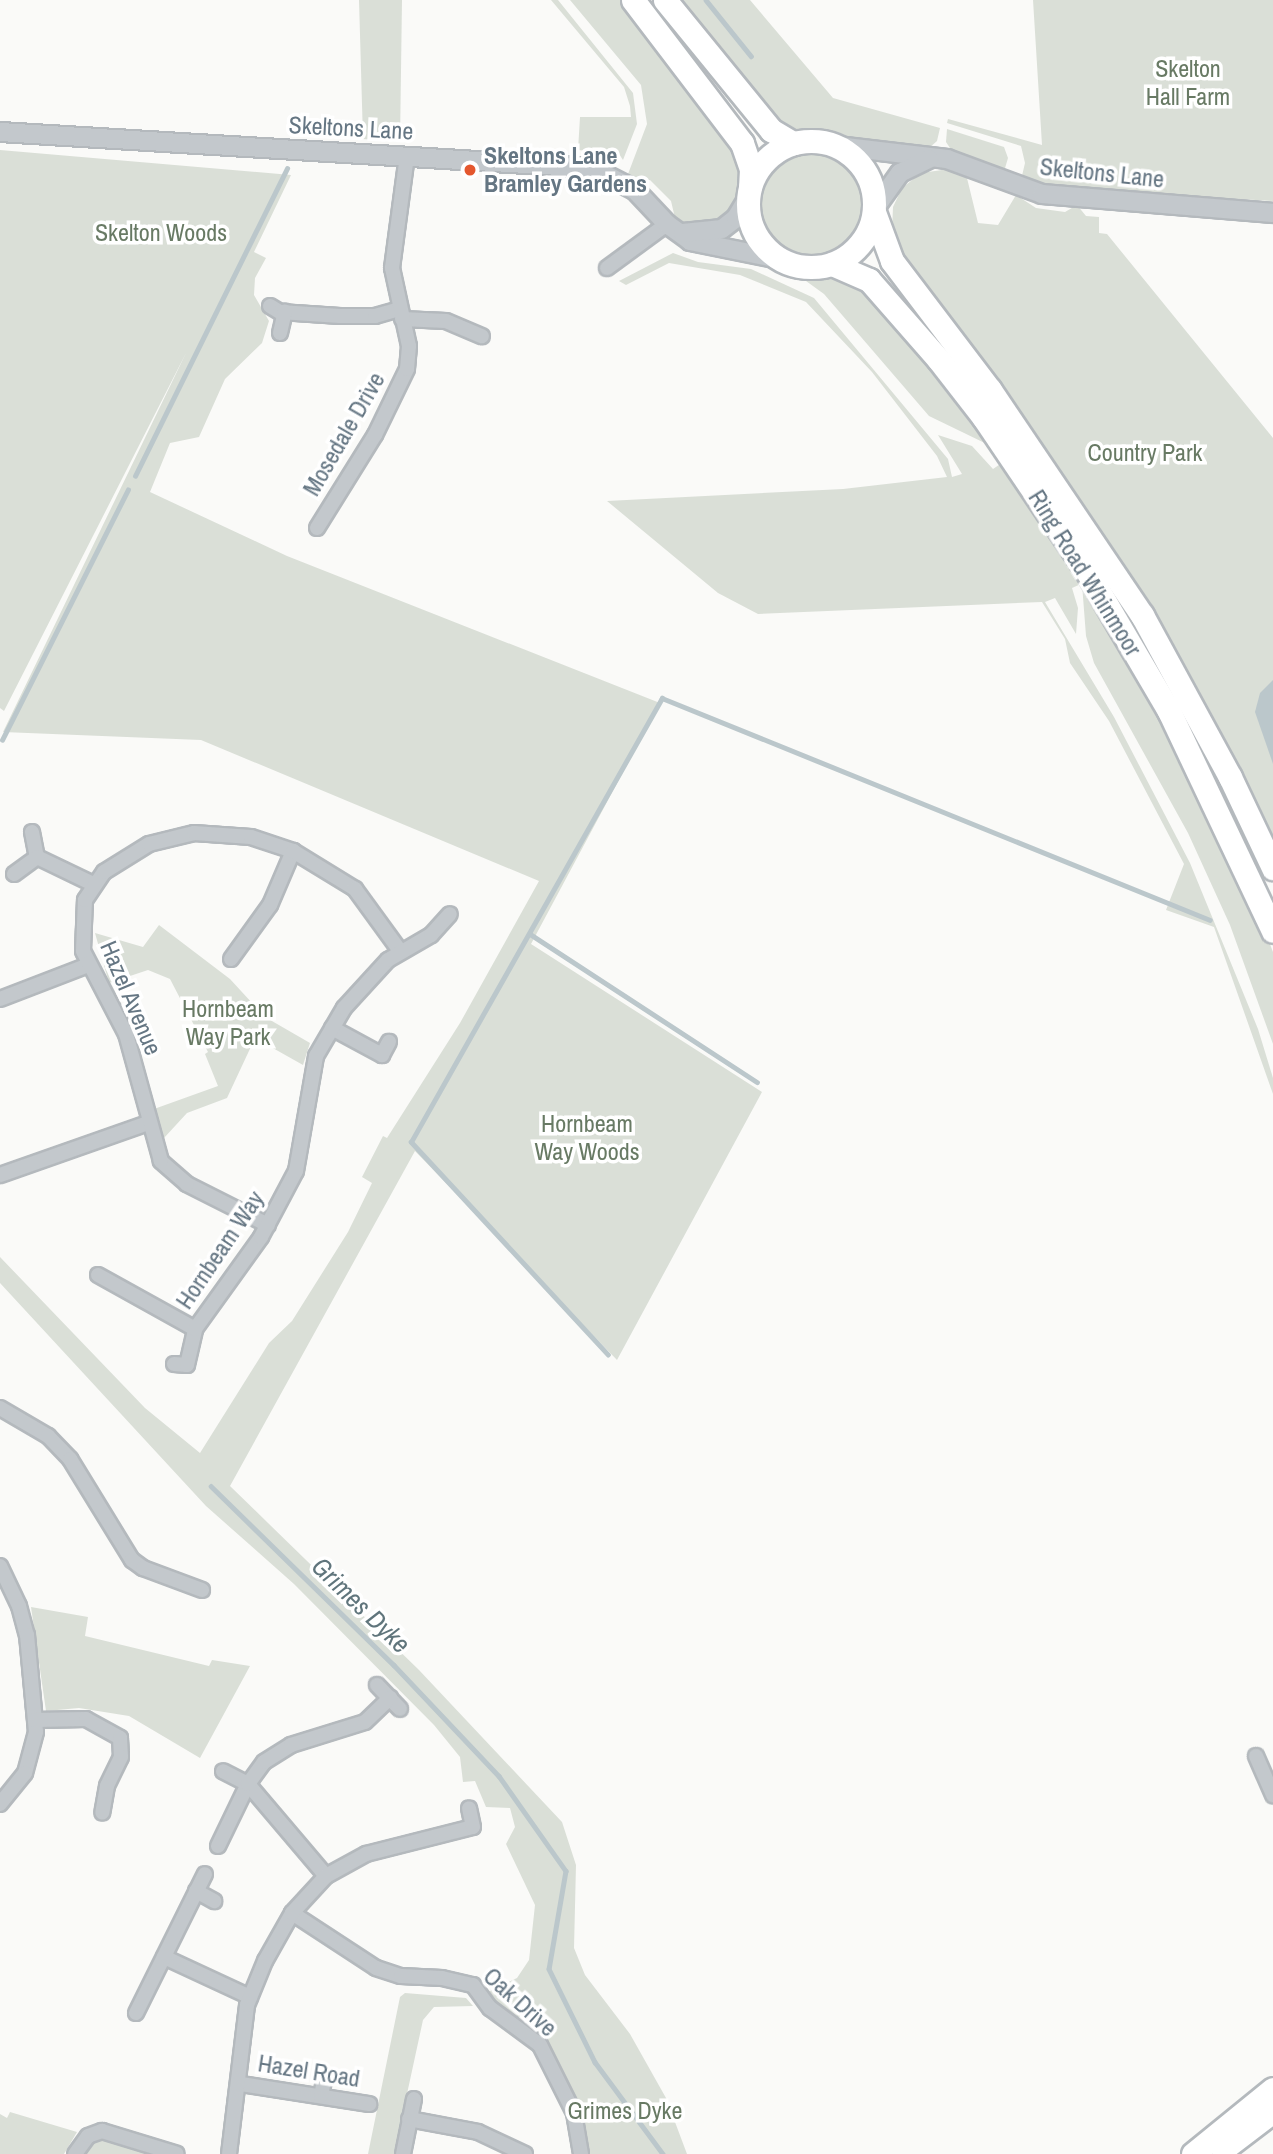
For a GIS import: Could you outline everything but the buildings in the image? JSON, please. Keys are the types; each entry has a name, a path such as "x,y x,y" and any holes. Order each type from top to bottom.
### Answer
{"highway":[{"path":"633,0 742,143 751,169 749,192 757,238 779,259 803,267 832,264 862,242 874,210 870,179 862,165 837,146 819,141 793,143 769,156 749,192"},
{"path":"665,0 771,130 793,143"},
{"name":"Ring Road Whinmoor","path":"874,210 892,261 1020,452 1187,746 1273,931"},
{"name":"Ring Road Whinmoor","path":"832,264 859,273 877,288 1104,553 1195,709 1273,868"},
{"path":"1193,2154 1273,2089"},
{"path":"1216,2154 1273,2111"}],"street":[{"name":"Skeltons Lane","path":"0,132 592,167 635,190 671,228 705,246 779,259"},
{"name":"Skeltons Lane","path":"837,146 932,157 1042,194 1273,213"},
{"name":"Mosedale Drive","path":"317,528 396,397 407,369 409,345 394,288 393,246 402,210 407,156"},
{"path":"874,210 900,173 932,157"},
{"path":"607,268 671,228 705,234 722,229 736,218 749,192"},
{"path":"270,306 285,312 375,316 401,314 446,321 482,336"},
{"path":"280,333 285,312"},
{"path":"32,832 37,857"},
{"path":"37,857 93,884 132,852 179,835 251,837 293,851 368,900 400,951"},
{"path":"231,959 270,905 293,851"},
{"path":"15,874 37,857"},
{"name":"Hazel Avenue","path":"93,884 82,915 83,951 126,1034 153,1145 171,1172 268,1224"},
{"name":"Hornbeam Way","path":"174,1364 187,1365 195,1329 268,1224 296,1171 313,1065 332,1028 356,993 400,951 431,935 450,914"},
{"path":"0,999 88,965"},
{"path":"332,1028 382,1055 390,1042"},
{"path":"0,1175 148,1123"},
{"path":"98,1275 195,1329"},
{"path":"2,1414 48,1436 70,1459 132,1560 202,1590"},
{"path":"0,1566 19,1606 27,1635 35,1720 25,1773 0,1804"},
{"path":"218,1846 248,1784 264,1762 291,1745 365,1722 395,1703 377,1685"},
{"path":"35,1720 86,1719 120,1738 121,1757 107,1786 103,1813"},
{"path":"1256,1756 1273,1795"},
{"path":"223,1772 248,1784 326,1876"},
{"path":"229,2154 241,2084 250,1997 292,1913 326,1876 366,1854 479,1825 469,1808"},
{"path":"136,2013 205,1874"},
{"path":"196,1891 214,1901"},
{"name":"Oak Drive","path":"292,1913 376,1968 401,1976 442,1978 473,1986 498,2015 540,2045 574,2113 581,2154"},
{"path":"164,1958 250,1997"},
{"path":"321,2096 324,2076"},
{"name":"Hazel Road","path":"241,2084 369,2104"},
{"path":"403,2154 414,2099"},
{"path":"410,2119 478,2132 525,2154"},
{"path":"75,2154 88,2136 102,2131 177,2154"}],"green space":[{"path":"359,0 402,0 400,142 363,139"},
{"path":"551,0 558,0 633,93 637,124 623,160 619,154 578,150 580,117 631,117 630,106 624,87"},
{"path":"570,0 623,0 737,154 744,192 727,222 686,225 675,218 671,201 650,180 639,181 628,174 647,124 641,85"},
{"path":"675,0 750,0 833,98 940,128 937,141 928,149 792,132 778,124"},
{"name":"Skelton Hall Farm","path":"1033,0 1273,0 1273,201 1045,187 1021,180 1025,163 1021,146 947,123 948,119 1042,145"},
{"path":"947,129 1004,147 1008,158 1003,175 952,151 946,142"},
{"path":"811,149 832,154 850,165 861,183 866,204 861,225 850,243 832,254 811,259 790,254 772,243 761,225 756,204 761,183 772,165 790,154"},
{"path":"0,150 291,175 254,252 266,258 255,278 254,295 269,321 262,343 225,379 199,437 170,443 150,492 287,556 660,703 531,944 762,1092 617,1360 415,1151 230,1486 419,1670 562,1822 576,1865 574,1948 585,1975 630,2034 666,2098 687,2154 589,2154 581,2109 560,2067 548,2049 501,2014 486,1993 517,1978 529,1960 535,1905 506,1844 515,1827 510,1808 486,1807 475,1781 463,1782 460,1757 434,1725 294,1584 206,1506 0,1283 0,1257 145,1408 200,1453 269,1343 292,1321 348,1232 372,1183 362,1177 383,1136 387,1138 460,1023 539,881 201,740 3,732 186,353 4,711 0,708"},
{"name":"Country Park","path":"949,169 966,174 978,223 998,225 1016,195 1036,208 1065,212 1077,205 1086,216 1099,217 1099,233 1107,234 1273,438 1273,851 1121,566 1072,588 1078,608 1076,634 1055,598 1045,602 1114,717 1190,863 1258,1029 1273,1078 1273,1094 1214,927 1166,910 1184,864 1109,721 1070,663 1065,639 1042,602 758,614 718,593 607,501 843,489 947,477 937,456 872,372 806,302 740,275 669,263 626,285 619,281 673,253 698,262 751,269 814,298 948,459 952,477 962,474 938,435 972,446 993,469 1037,439 902,252 892,231 893,207 902,188 921,173"},
{"path":"839,277 875,295 993,447 929,416 824,294 806,281"},
{"path":"1082,584 1131,660 1261,921 1273,952 1273,1044 1230,925 1188,833 1094,663 1086,636"},
{"name":"Hornbeam Way Park","path":"159,925 230,979 265,1017 310,1043 303,1065 255,1038 227,1098 187,1113 164,1138 154,1109 218,1086 205,1054 208,1052 170,979 148,970 109,983 95,933 143,947"},
{"path":"31,1607 88,1617 85,1636 209,1666 212,1660 250,1666 200,1758 129,1716 79,1708 46,1711"},
{"path":"405,1993 466,1998 473,2006 434,2007 423,2020 394,2154 368,2154 400,1997"},
{"path":"10,2112 77,2132 64,2154 0,2154 0,2114 7,2118"},
{"path":"102,2139 110,2139 157,2154 82,2154 88,2145"}],"shaded area":[{"path":"1273,680 1273,764 1255,712 1260,693"}],"waterway":[{"path":"706,0 751,56"},
{"path":"135,476 287,169"},
{"path":"2,740 128,490"},
{"path":"608,1355 411,1142 662,698 1210,920"},
{"path":"530,934 757,1082"},
{"name":"Grimes Dyke","path":"211,1486 394,1665 499,1776 566,1871 549,1969 595,2062 663,2154"}],"place":[{"name":"Skeltons Lane Bramley Gardens","path":"470,170"}],"park label":[{"name":"Skelton Woods","path":"161,233"},
{"name":"Hornbeam Way Woods","path":"587,1138"}]}
